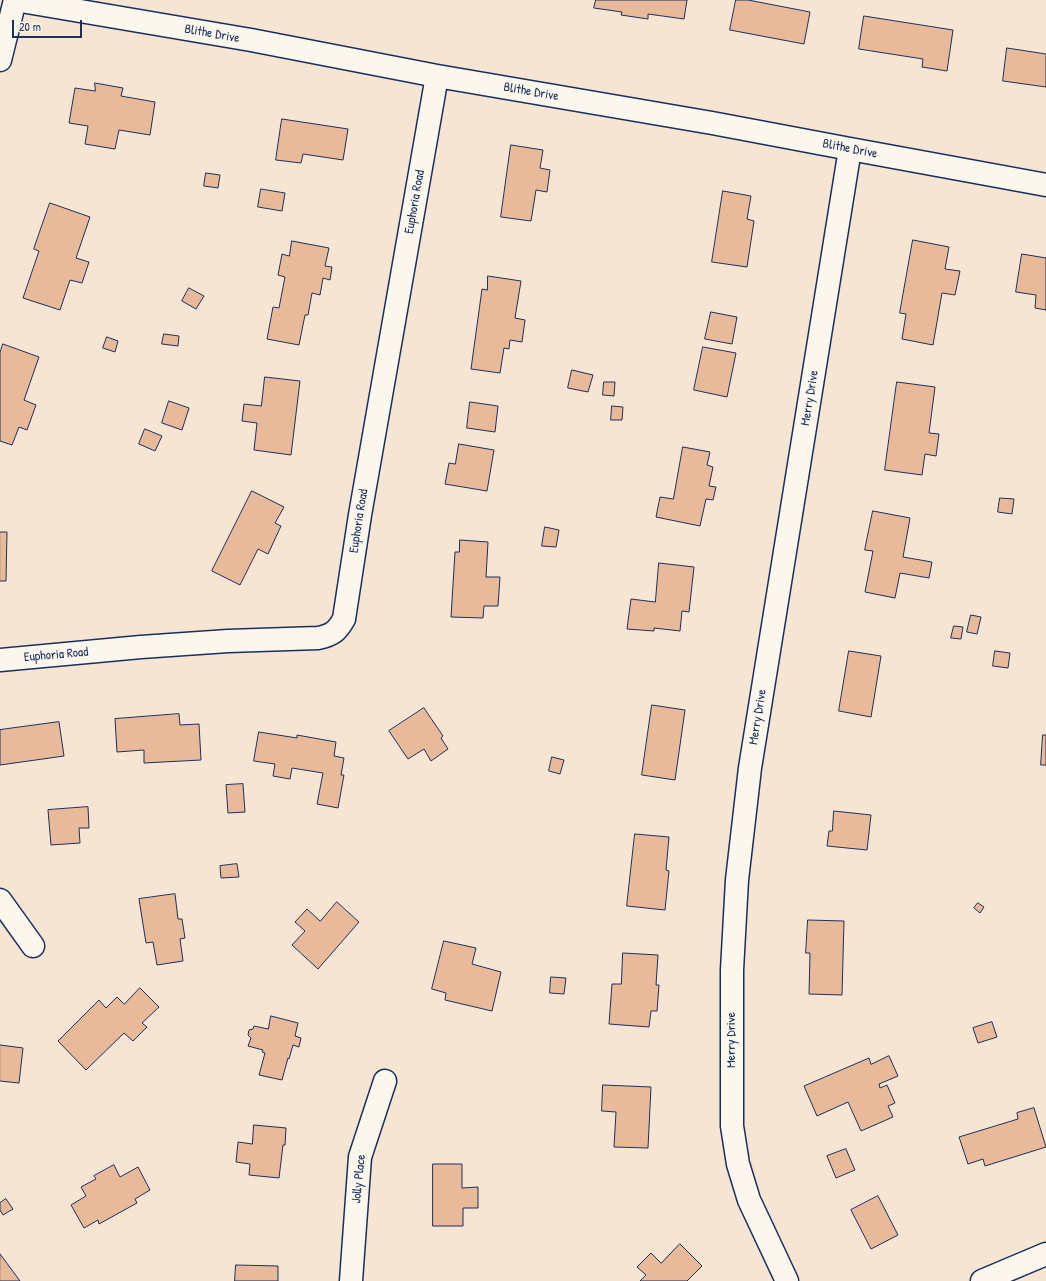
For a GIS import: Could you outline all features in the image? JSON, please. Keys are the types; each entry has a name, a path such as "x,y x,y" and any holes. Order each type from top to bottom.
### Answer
{"street":[{"path":"0,60 15,0"},
{"name":"Blithe Drive","path":"15,0 243,39 437,76 712,122 1046,185"},
{"name":"Euphoria Road","path":"0,660 228,640 318,638 328,636 338,629 344,618 360,514 437,76"},
{"name":"Merry Drive","path":"787,1281 749,1200 738,1164 732,1126 732,970 737,880 750,768 850,149"},
{"path":"0,900 33,946"},
{"name":"Jolly Place","path":"351,1281 360,1157 385,1081"},
{"path":"982,1281 1046,1254"}],"building":[{"path":"596,0 687,0 684,19 648,14 648,19 621,15 622,12 594,8"},
{"path":"736,0 748,0 810,12 804,44 730,30"},
{"path":"864,16 953,30 947,71 922,67 923,59 859,49"},
{"path":"1007,48 1046,54 1046,87 1003,81"},
{"path":"95,83 123,88 121,96 155,102 150,135 119,130 115,149 85,144 88,126 69,123 75,88 95,91"},
{"path":"282,119 348,129 343,160 303,154 301,163 276,160"},
{"path":"511,145 543,150 540,168 550,170 547,192 536,190 531,221 501,217"},
{"path":"206,173 220,175 218,188 204,186"},
{"path":"261,189 285,193 282,211 258,207"},
{"path":"723,191 751,196 747,219 754,221 747,267 712,262"},
{"path":"50,203 90,217 76,258 89,262 82,283 70,280 60,310 23,298 39,251 34,249"},
{"path":"913,240 949,247 945,269 960,271 955,295 942,293 933,345 902,339 906,314 900,313"},
{"path":"292,241 329,248 325,266 332,267 330,280 323,278 320,295 312,293 308,315 305,315 299,345 267,339 273,307 279,308 285,277 278,275 282,254 289,256"},
{"path":"1022,254 1046,258 1046,310 1035,308 1036,295 1016,292"},
{"path":"488,276 521,281 515,318 525,320 522,342 510,340 509,349 504,348 500,373 471,369 482,289 487,290"},
{"path":"189,288 204,296 196,309 182,301"},
{"path":"711,312 737,317 732,344 705,339"},
{"path":"164,334 179,336 178,346 162,344"},
{"path":"107,337 118,341 115,352 103,348"},
{"path":"3,344 39,357 24,400 36,405 27,430 19,427 12,445 0,441 0,353"},
{"path":"703,347 736,353 727,397 694,390"},
{"path":"572,370 593,375 588,392 568,388"},
{"path":"265,377 300,381 291,455 254,450 257,423 242,421 244,404 261,406"},
{"path":"604,382 615,382 614,396 603,395"},
{"path":"897,382 935,387 929,433 939,434 936,456 925,454 922,475 885,470"},
{"path":"169,401 189,408 182,430 162,423"},
{"path":"470,402 498,406 495,432 467,428"},
{"path":"612,406 623,407 622,420 611,420"},
{"path":"145,429 162,436 155,451 139,444"},
{"path":"459,444 494,450 487,491 445,484 449,463 455,464"},
{"path":"683,447 710,452 707,465 713,467 709,486 716,487 713,500 706,499 700,526 656,517 660,497 673,499"},
{"path":"252,491 284,507 275,523 281,526 268,554 258,549 240,585 212,571"},
{"path":"1000,498 1014,499 1012,514 998,512"},
{"path":"873,511 910,518 903,557 932,562 929,578 900,573 895,598 865,592 873,551 865,550"},
{"path":"545,527 559,530 556,547 542,546"},
{"path":"0,532 7,532 6,581 0,581"},
{"path":"460,540 488,542 486,577 500,577 498,606 484,606 483,618 451,617 455,552 459,552"},
{"path":"659,563 694,567 689,612 682,611 680,631 654,628 654,631 627,629 631,599 655,602"},
{"path":"971,615 981,617 977,634 967,632"},
{"path":"954,626 963,627 961,639 951,638"},
{"path":"849,651 881,656 871,717 839,711"},
{"path":"995,651 1010,653 1008,668 993,666"},
{"path":"652,705 685,710 675,780 642,775"},
{"path":"424,708 443,736 441,738 448,749 431,761 424,749 408,759 389,731"},
{"path":"179,714 180,725 199,724 201,760 144,763 144,750 117,752 115,719"},
{"path":"59,722 64,756 0,765 0,730"},
{"path":"259,732 297,738 297,735 336,742 334,756 344,758 341,775 344,775 338,808 317,804 323,773 292,768 290,779 273,776 275,764 254,761"},
{"path":"1043,735 1046,735 1046,765 1041,765"},
{"path":"552,757 564,760 560,774 549,771"},
{"path":"243,784 245,812 228,813 226,785"},
{"path":"88,807 89,828 79,828 80,843 51,845 48,810"},
{"path":"834,811 871,815 867,850 827,846 829,831 832,831"},
{"path":"635,834 669,837 666,870 669,871 665,910 627,906"},
{"path":"237,864 239,877 221,878 220,866"},
{"path":"175,894 178,919 182,919 185,938 180,939 183,961 157,965 153,942 146,943 139,899"},
{"path":"337,902 359,922 318,969 292,945 305,931 295,922 307,909 320,921"},
{"path":"978,903 984,907 980,913 974,908"},
{"path":"808,920 844,921 842,995 809,994 810,953 806,953"},
{"path":"444,941 476,948 472,964 501,972 492,1011 445,1000 446,993 432,989"},
{"path":"623,953 658,955 656,985 659,985 657,1011 651,1011 649,1027 609,1024 612,984 621,984"},
{"path":"551,977 566,978 564,994 550,993"},
{"path":"140,988 159,1007 142,1023 147,1027 133,1041 124,1033 86,1070 58,1041 99,1000 106,1008 117,997 124,1004"},
{"path":"271,1016 298,1023 295,1036 301,1038 299,1047 293,1045 282,1080 259,1075 265,1053 262,1052 263,1050 248,1046 251,1038 248,1035 249,1030 253,1029 254,1026 268,1029"},
{"path":"992,1022 997,1037 978,1043 973,1028"},
{"path":"0,1045 23,1048 19,1083 0,1081"},
{"path":"889,1056 898,1076 879,1084 880,1088 887,1085 895,1103 888,1106 893,1117 861,1131 848,1102 817,1116 804,1086 869,1058 871,1064"},
{"path":"603,1085 651,1087 648,1148 614,1147 616,1112 602,1111"},
{"path":"1034,1108 1046,1147 985,1166 983,1159 968,1164 959,1137 1018,1119 1017,1113"},
{"path":"254,1125 286,1128 285,1145 283,1145 279,1178 249,1175 250,1164 236,1162 238,1142 252,1144"},
{"path":"846,1149 855,1170 836,1178 827,1156"},
{"path":"433,1164 462,1164 462,1188 478,1187 478,1208 463,1208 463,1226 433,1226"},
{"path":"114,1165 120,1177 138,1167 150,1190 135,1199 137,1203 99,1224 98,1220 84,1228 71,1205 86,1196 81,1187 96,1179 94,1176"},
{"path":"878,1196 898,1235 871,1249 851,1210"},
{"path":"6,1199 13,1209 3,1215 0,1210 0,1203"},
{"path":"680,1244 702,1266 687,1281 640,1281 646,1275 637,1267 651,1253 661,1263"},
{"path":"0,1254 20,1281 0,1281"},
{"path":"236,1265 278,1266 278,1281 235,1281"}]}
